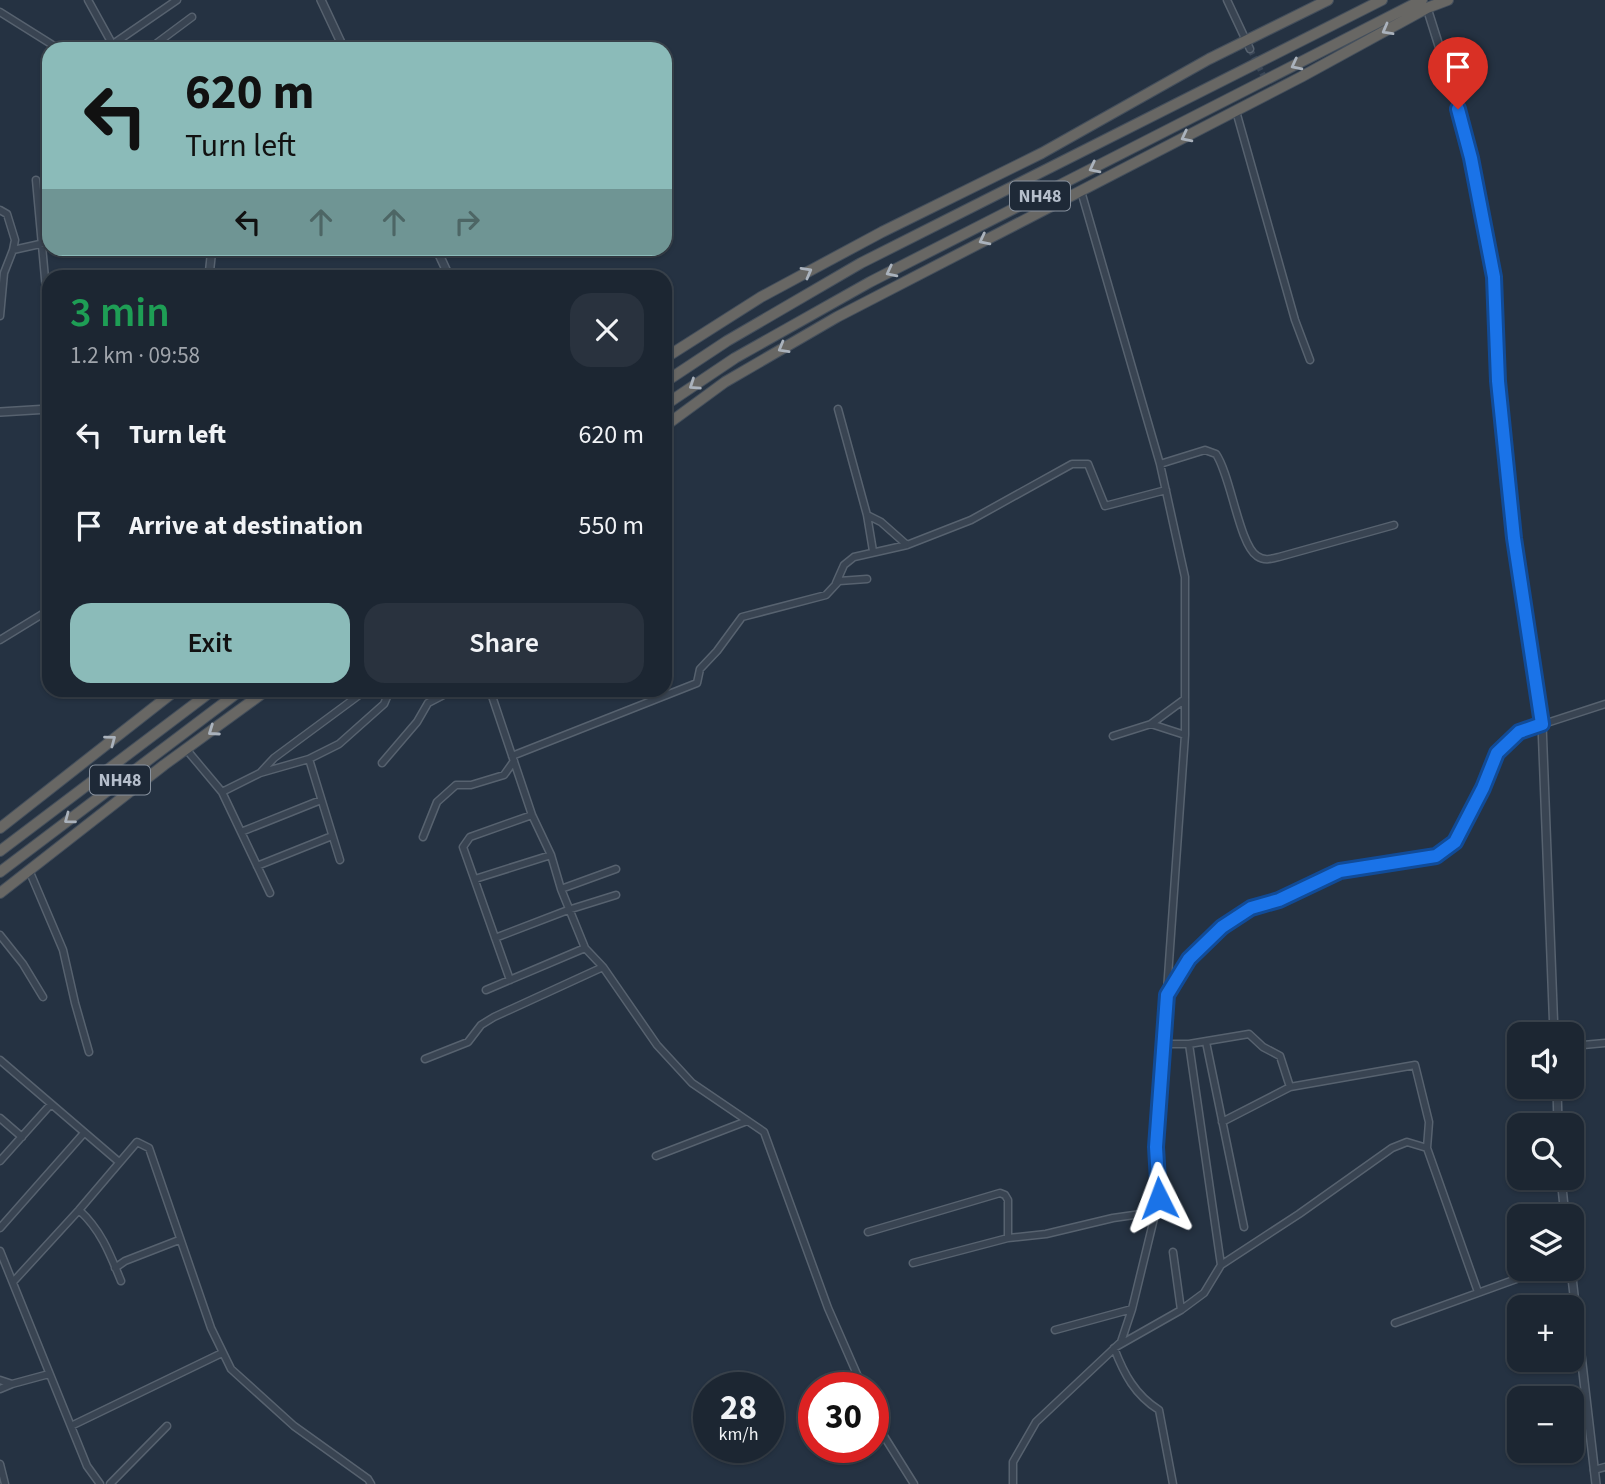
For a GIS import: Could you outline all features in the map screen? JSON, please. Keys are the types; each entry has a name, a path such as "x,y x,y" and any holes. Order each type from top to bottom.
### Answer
{"highway":[{"path":"672,354 761,297 882,232 1042,153 1328,0"},
{"name":"NH48","path":"672,377 727,341 861,263 1382,0"},
{"path":"672,421 725,382 837,317 1236,111 1269,89 1425,4 1448,0"},
{"name":"NH48","path":"672,400 735,358 870,282 1425,4"},
{"path":"998,174 1005,190"},
{"path":"0,828 167,697"},
{"name":"NH48","path":"0,850 204,697"},
{"name":"NH48","path":"0,872 232,697"},
{"path":"0,893 258,697"}],"street":[{"path":"88,0 112,42"},
{"path":"119,42 177,0"},
{"path":"321,0 341,42"},
{"path":"1227,0 1248,45"},
{"path":"1425,4 1471,158 1494,277 1498,381 1514,538 1542,724 1554,1022"},
{"path":"0,12 48,42"},
{"path":"158,42 192,17"},
{"path":"1236,111 1295,320 1310,360"},
{"path":"36,180 42,221"},
{"path":"1013,1484 1013,1462 1036,1422 1121,1342 1132,1309 1159,1198 1156,1147 1185,735 1185,577 1160,464 1081,191"},
{"path":"0,210 7,214 15,240 4,273 0,316"},
{"path":"13,250 42,243"},
{"path":"838,409 867,515 873,551"},
{"path":"0,412 42,411"},
{"path":"1160,464 1205,450 1216,454 1225,470 1246,539 1260,558 1279,557 1394,526"},
{"path":"835,585 844,565 854,557 907,545 971,520 1072,464 1088,464 1105,506 1166,490"},
{"path":"867,515 881,522 907,545"},
{"path":"672,693 697,683 701,669 742,617 826,595 839,581 851,578 867,579"},
{"path":"0,640 42,614"},
{"path":"260,773 274,758 357,697"},
{"path":"222,792 260,773 309,759 339,744 384,704 387,697"},
{"path":"382,763 417,722 428,703 436,697"},
{"path":"492,697 532,815 551,855 568,910 585,948 603,967 657,1045 692,1083 764,1132 828,1308 856,1372"},
{"path":"423,837 437,802 456,785 471,785 504,775 513,759 663,697"},
{"path":"1113,736 1151,723 1185,699"},
{"path":"1167,995 1189,959 1222,927 1251,908 1279,900 1340,871 1436,856 1455,842 1483,788 1497,753 1519,732 1605,704"},
{"path":"1151,723 1185,735"},
{"path":"186,750 222,792 270,893"},
{"path":"309,759 340,860"},
{"path":"241,832 321,800"},
{"path":"510,980 463,847 470,837 532,815"},
{"path":"257,866 332,836"},
{"path":"475,879 551,855"},
{"path":"561,889 616,869"},
{"path":"29,870 63,950 89,1052"},
{"path":"495,938 616,895"},
{"path":"0,934 43,997"},
{"path":"486,990 585,948"},
{"path":"425,1059 468,1042 481,1025 494,1017 603,967"},
{"path":"1164,1044 1189,1044 1249,1034 1263,1047 1280,1056 1290,1087"},
{"path":"1206,1042 1244,1227"},
{"path":"1584,1045 1605,1043"},
{"path":"1189,1044 1221,1265"},
{"path":"0,1060 119,1162"},
{"path":"1222,1122 1290,1087 1415,1065 1429,1122 1427,1148 1478,1292"},
{"path":"0,1161 51,1104"},
{"path":"0,1118 22,1137"},
{"path":"656,1156 747,1121"},
{"path":"0,1228 84,1133"},
{"path":"13,1282 137,1142 149,1148 179,1240 222,1353 231,1369 294,1426 372,1484"},
{"path":"1114,1348 1181,1310 1204,1293 1221,1265 1300,1214 1392,1148 1407,1142 1427,1148"},
{"path":"868,1232 1000,1194 1005,1195 1008,1200 1008,1238"},
{"path":"79,1210 92,1222 102,1237 121,1281"},
{"path":"913,1264 1008,1238 1046,1234 1155,1212"},
{"path":"115,1268 125,1261 179,1240"},
{"path":"0,1251 87,1466 100,1484"},
{"path":"1173,1252 1181,1310"},
{"path":"1395,1323 1510,1281"},
{"path":"1573,1281 1596,1484"},
{"path":"1055,1330 1132,1309"},
{"path":"1114,1348 1132,1387 1146,1402 1159,1410 1174,1484"},
{"path":"71,1426 222,1353"},
{"path":"0,1389 49,1374"},
{"path":"0,1380 12,1384"},
{"path":"110,1484 167,1426"},
{"path":"889,1444 914,1484"},
{"path":"0,1464 5,1484"},
{"path":"1594,1470 1605,1467"}],"tunnel":[{"path":"1250,49 1268,85"}],"route":[{"path":"1159,1198 1156,1147 1167,995 1189,959 1235,916 1251,908 1279,900 1340,871 1436,856 1455,842 1483,788 1497,753 1519,732 1542,724 1514,538 1498,381 1494,277 1471,158 1458,109"}]}
